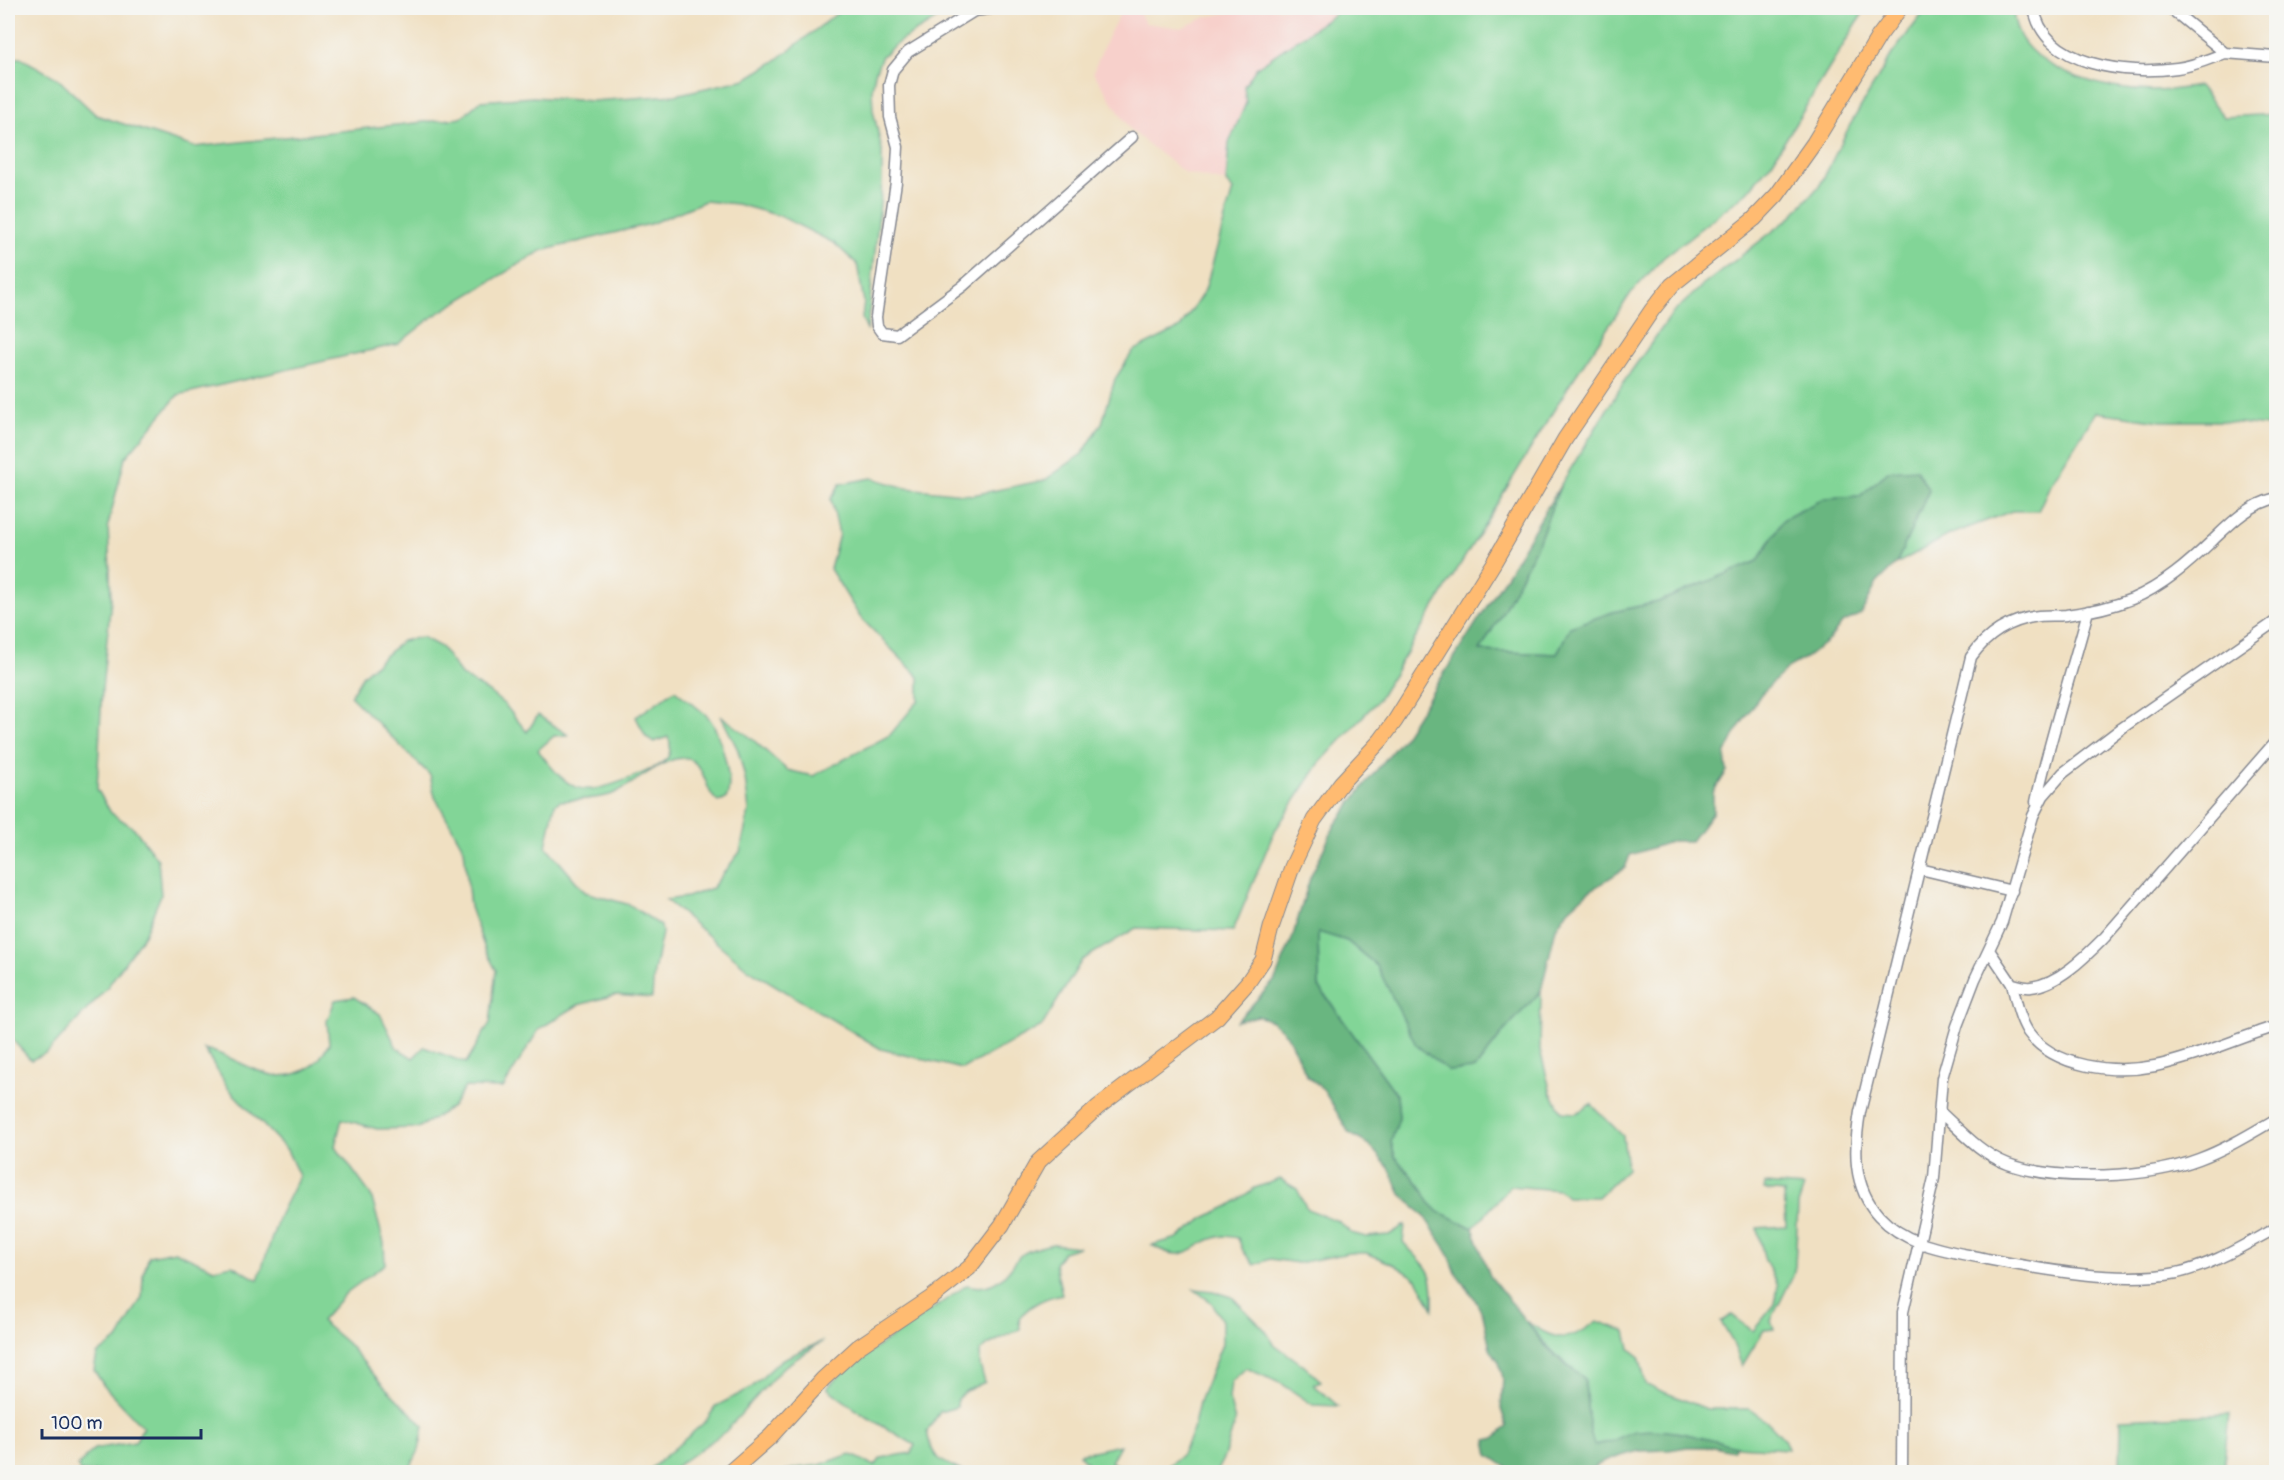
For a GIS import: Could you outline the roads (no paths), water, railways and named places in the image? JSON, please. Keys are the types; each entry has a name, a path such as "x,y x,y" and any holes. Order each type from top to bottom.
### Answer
{"main road":[{"path":"730,1473 770,1437 823,1379 858,1347 931,1298 969,1268 1002,1226 1038,1162 1098,1107 1217,1017 1256,972 1268,945 1271,928 1292,867 1314,820 1341,783 1381,740 1395,721 1494,561 1570,431 1652,310 1672,285 1754,219 1777,195 1814,143 1879,36 1900,8"}],"street":[{"path":"996,8 976,10 908,52 899,60 891,77 890,117 898,147 893,203 876,317 877,326 882,333 897,335 963,286 1132,136"},
{"path":"2034,8 2036,21 2048,39 2080,60 2101,65 2132,70 2175,68 2198,64 2225,53 2277,57"},
{"path":"2170,8 2225,53"},
{"path":"2277,498 2252,506 2238,516 2167,580 2148,591 2130,600 2088,611 2038,616 2006,626 1984,640 1971,657 1860,1112 1855,1146 1856,1169 1861,1184 1878,1215 1897,1232 1920,1243 1945,1250 2025,1266 2140,1277 2174,1273 2202,1267 2277,1228"},
{"path":"1902,1473 1903,1312 1934,1178 1942,1078 1948,1052 1971,988 2013,891 2033,816 2048,746 2066,692 2088,611"},
{"path":"2033,816 2043,796 2063,773 2131,722 2274,624"},
{"path":"2012,984 2030,988 2044,984 2063,974 2084,958 2277,741"},
{"path":"1920,869 2013,891"},
{"path":"1989,950 2012,984 2018,1009 2028,1032 2045,1048 2063,1059 2084,1065 2121,1069 2154,1066 2277,1026"},
{"path":"1939,1111 1980,1148 2008,1164 2049,1173 2094,1175 2130,1174 2168,1168 2199,1159 2277,1119"}]}
